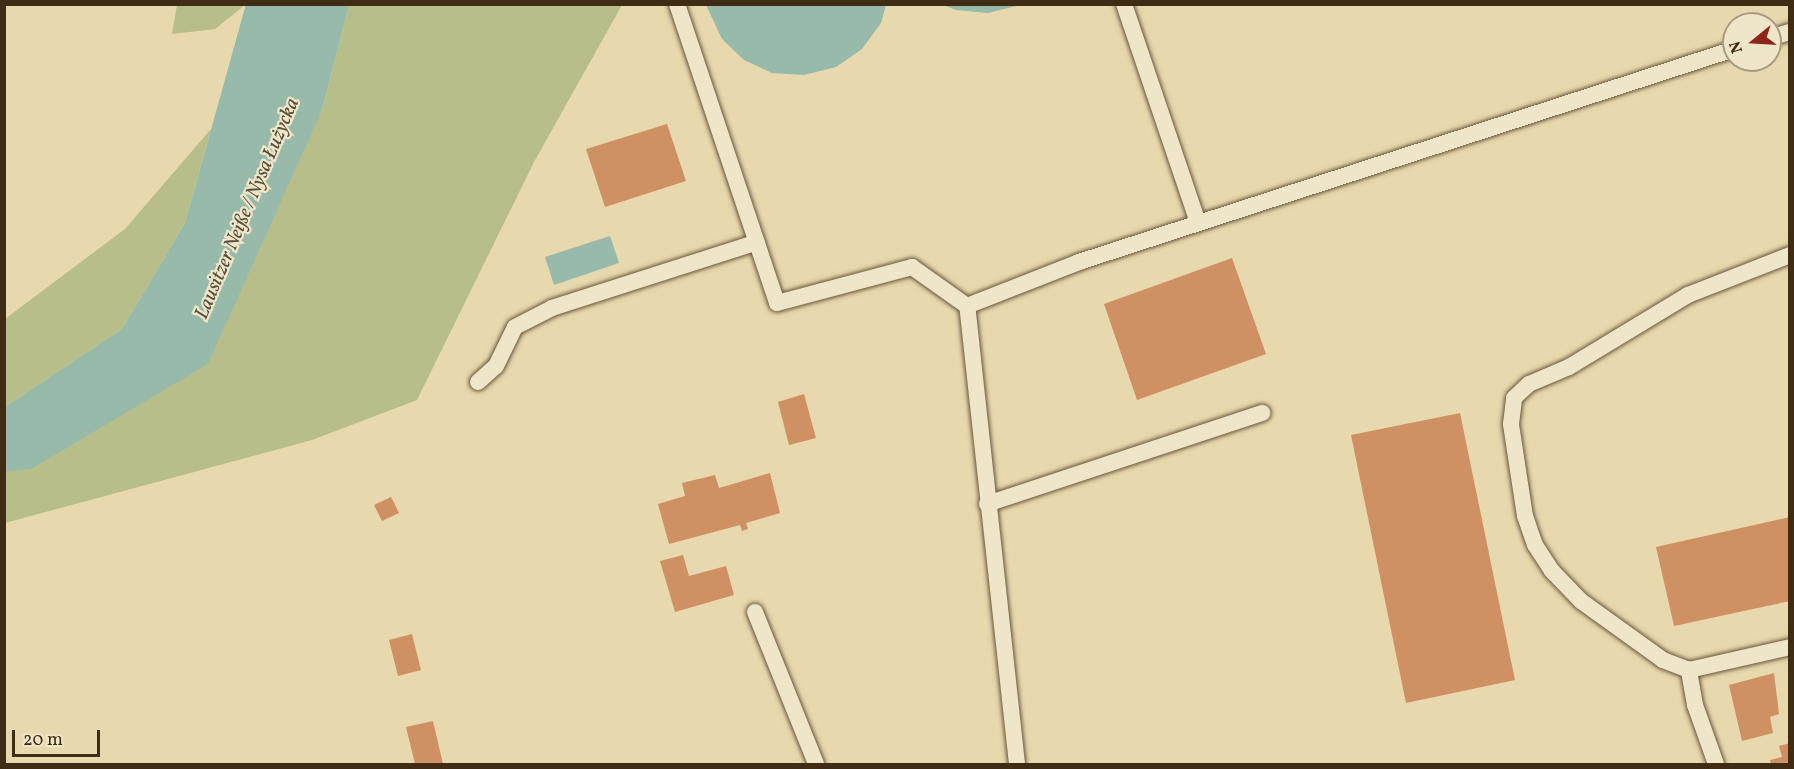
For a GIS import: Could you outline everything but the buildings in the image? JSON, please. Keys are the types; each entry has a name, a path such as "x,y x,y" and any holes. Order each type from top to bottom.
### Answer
{"lane":[{"path":"677,4 777,303 912,267 967,306 1017,765"},
{"path":"1124,4 1198,223"},
{"path":"967,306 1078,262 1722,53"},
{"path":"478,382 496,366 515,327 552,308 757,242"},
{"path":"1790,255 1688,295 1569,367 1528,384 1514,398 1511,424 1525,516 1535,545 1552,571 1581,601 1663,660 1689,670 1790,647"},
{"path":"987,504 1262,413"},
{"path":"756,612 816,765"},
{"path":"1689,670 1695,705 1716,765"}],"green space":[{"path":"177,4 245,5 215,29 172,34"},
{"path":"349,5 622,5 534,162 417,400 312,440 5,523 5,472 31,468 322,110"},
{"path":"211,129 185,223 122,329 5,407 5,319 125,229"}],"water":[{"name":"Lausitzer Neiße / Nysa Łużycka","path":"246,4 349,5 322,110 208,364 31,469 5,472 5,407 122,329 185,223"},
{"path":"706,4 886,5 881,23 862,49 836,67 804,75 772,73 744,60 722,39"},
{"path":"1020,4 988,13 956,10 943,5"},
{"path":"610,236 619,263 554,285 545,257"}]}
